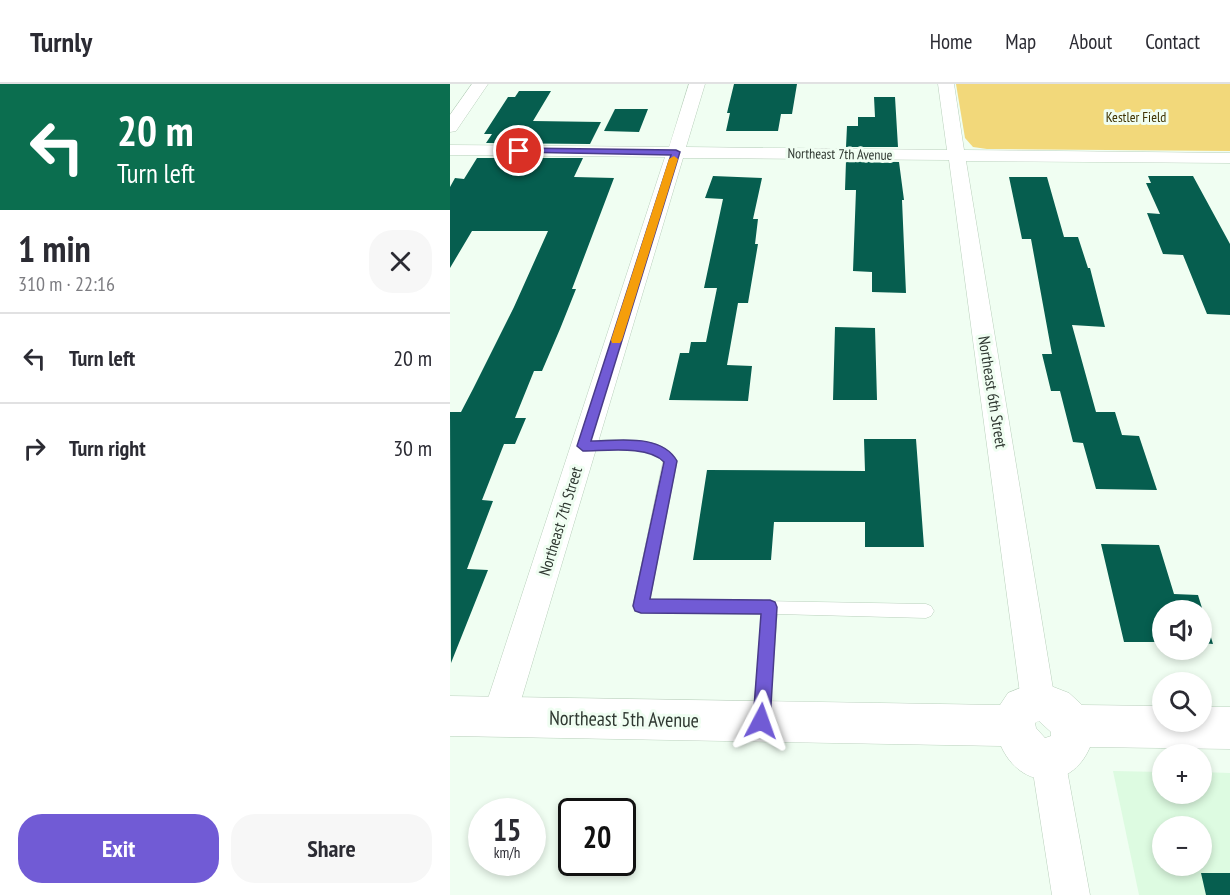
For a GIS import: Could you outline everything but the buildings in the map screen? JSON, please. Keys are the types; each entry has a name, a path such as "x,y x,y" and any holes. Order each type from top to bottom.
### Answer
{"street":[{"path":"450,127 480,84"},
{"name":"Northeast 7th Street","path":"499,717 697,84"},
{"name":"Northeast 6th Street","path":"946,84 957,155 1026,714"},
{"name":"Northeast 7th Avenue","path":"450,150 1230,158"},
{"path":"1026,714 1016,736 1029,753 1059,743 1230,728"},
{"name":"Northeast 5th Avenue","path":"450,716 761,721 1026,714"},
{"path":"1059,743 1071,895"}],"lane":[{"path":"583,446 645,446 662,452 670,461 641,606 926,610"},
{"path":"761,721 770,607"}],"shaded area":[{"path":"1113,771 1152,772 1152,804 1212,804 1212,772 1230,773 1230,895 1139,895"}],"green space":[{"name":"Kestler Field","path":"956,84 1230,84 1230,151 973,147 965,138"}],"slow traffic":[{"path":"616,340 674,159"}],"route":[{"path":"519,151 676,152 583,446 645,446 662,452 668,456 670,461 641,606 770,607 761,721"}]}
